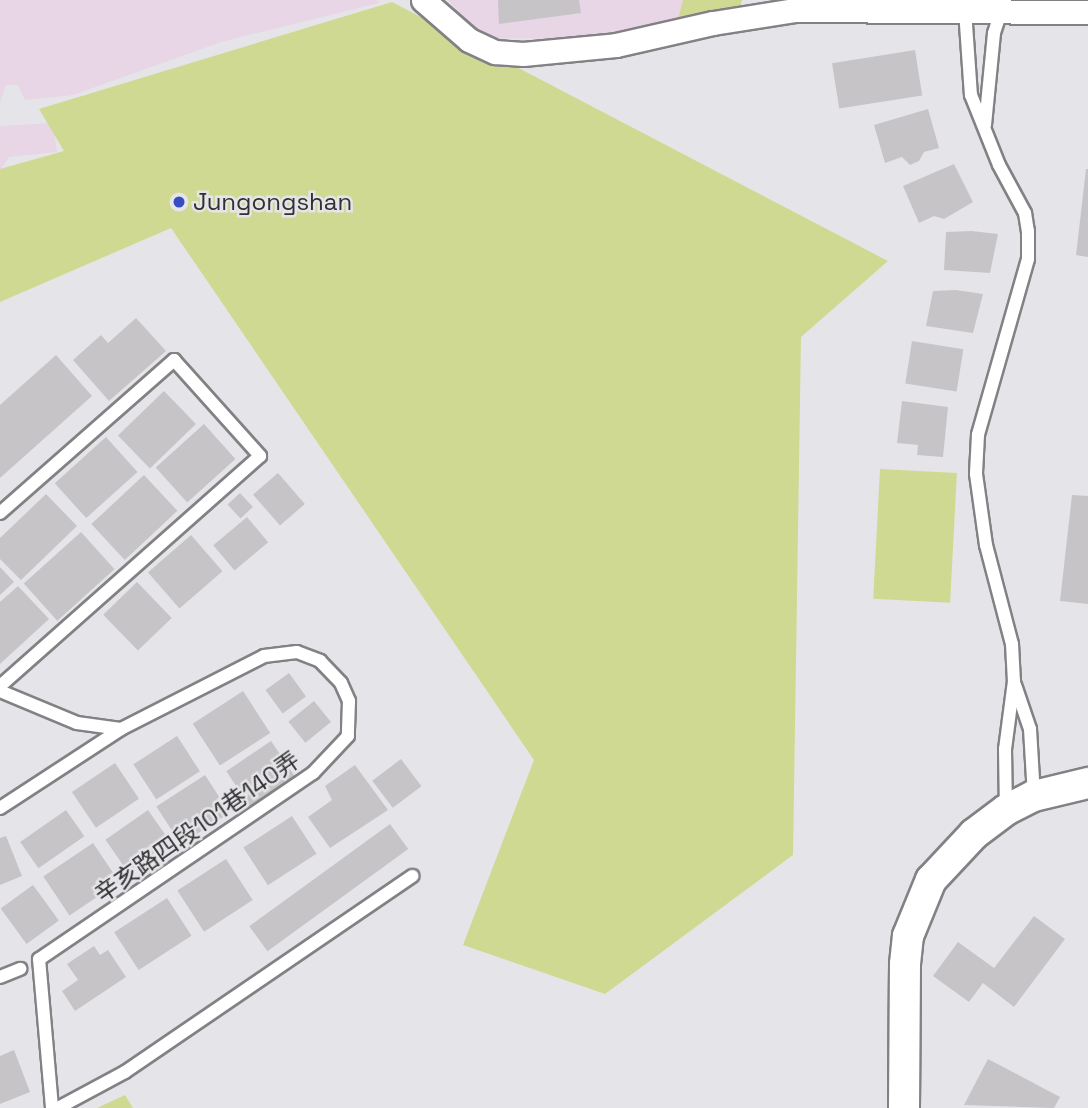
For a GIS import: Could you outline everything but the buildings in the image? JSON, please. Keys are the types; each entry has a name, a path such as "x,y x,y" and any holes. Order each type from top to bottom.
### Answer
{"street":[{"path":"423,0 469,40 495,52 523,54 616,45 713,23 794,10 965,10 1000,6 1088,12"},
{"path":"904,1108 905,964 918,906 950,856 1006,810 1034,796 1088,783"}],"lane":[{"path":"985,125 993,33 1000,6"},
{"path":"965,10 971,95 999,165 1025,213 1028,231 1028,259 978,435 976,474 986,545 1012,644 1014,681 1005,749 1006,810"},
{"path":"0,513 174,360 260,456 0,689 76,723 121,729"},
{"name":"辛亥路四段101巷140弄","path":"0,808 121,729 243,664 284,652 309,656 333,673 349,701 352,720 338,750 303,780 39,959 52,1108"},
{"path":"1014,681 1030,729 1034,796"},
{"path":"58,1108 125,1072 412,876"},
{"path":"0,977 20,969"}],"shaded area":[{"path":"0,0 377,0 379,3 221,42 73,95 25,100 18,85 6,85 0,102"},
{"path":"448,0 683,0 678,19 584,39 497,38 472,27"},
{"path":"53,123 57,152 9,157 0,171 0,126"}],"green space":[{"path":"683,0 742,0 740,8 678,19"},
{"path":"392,2 888,261 801,337 793,855 605,994 463,945 534,760 171,228 0,302 0,169 64,151 39,109"},
{"path":"880,469 957,473 950,603 873,599"},
{"path":"125,1095 133,1108 97,1108"}],"place":[{"name":"Jungongshan","path":"179,202"}]}
